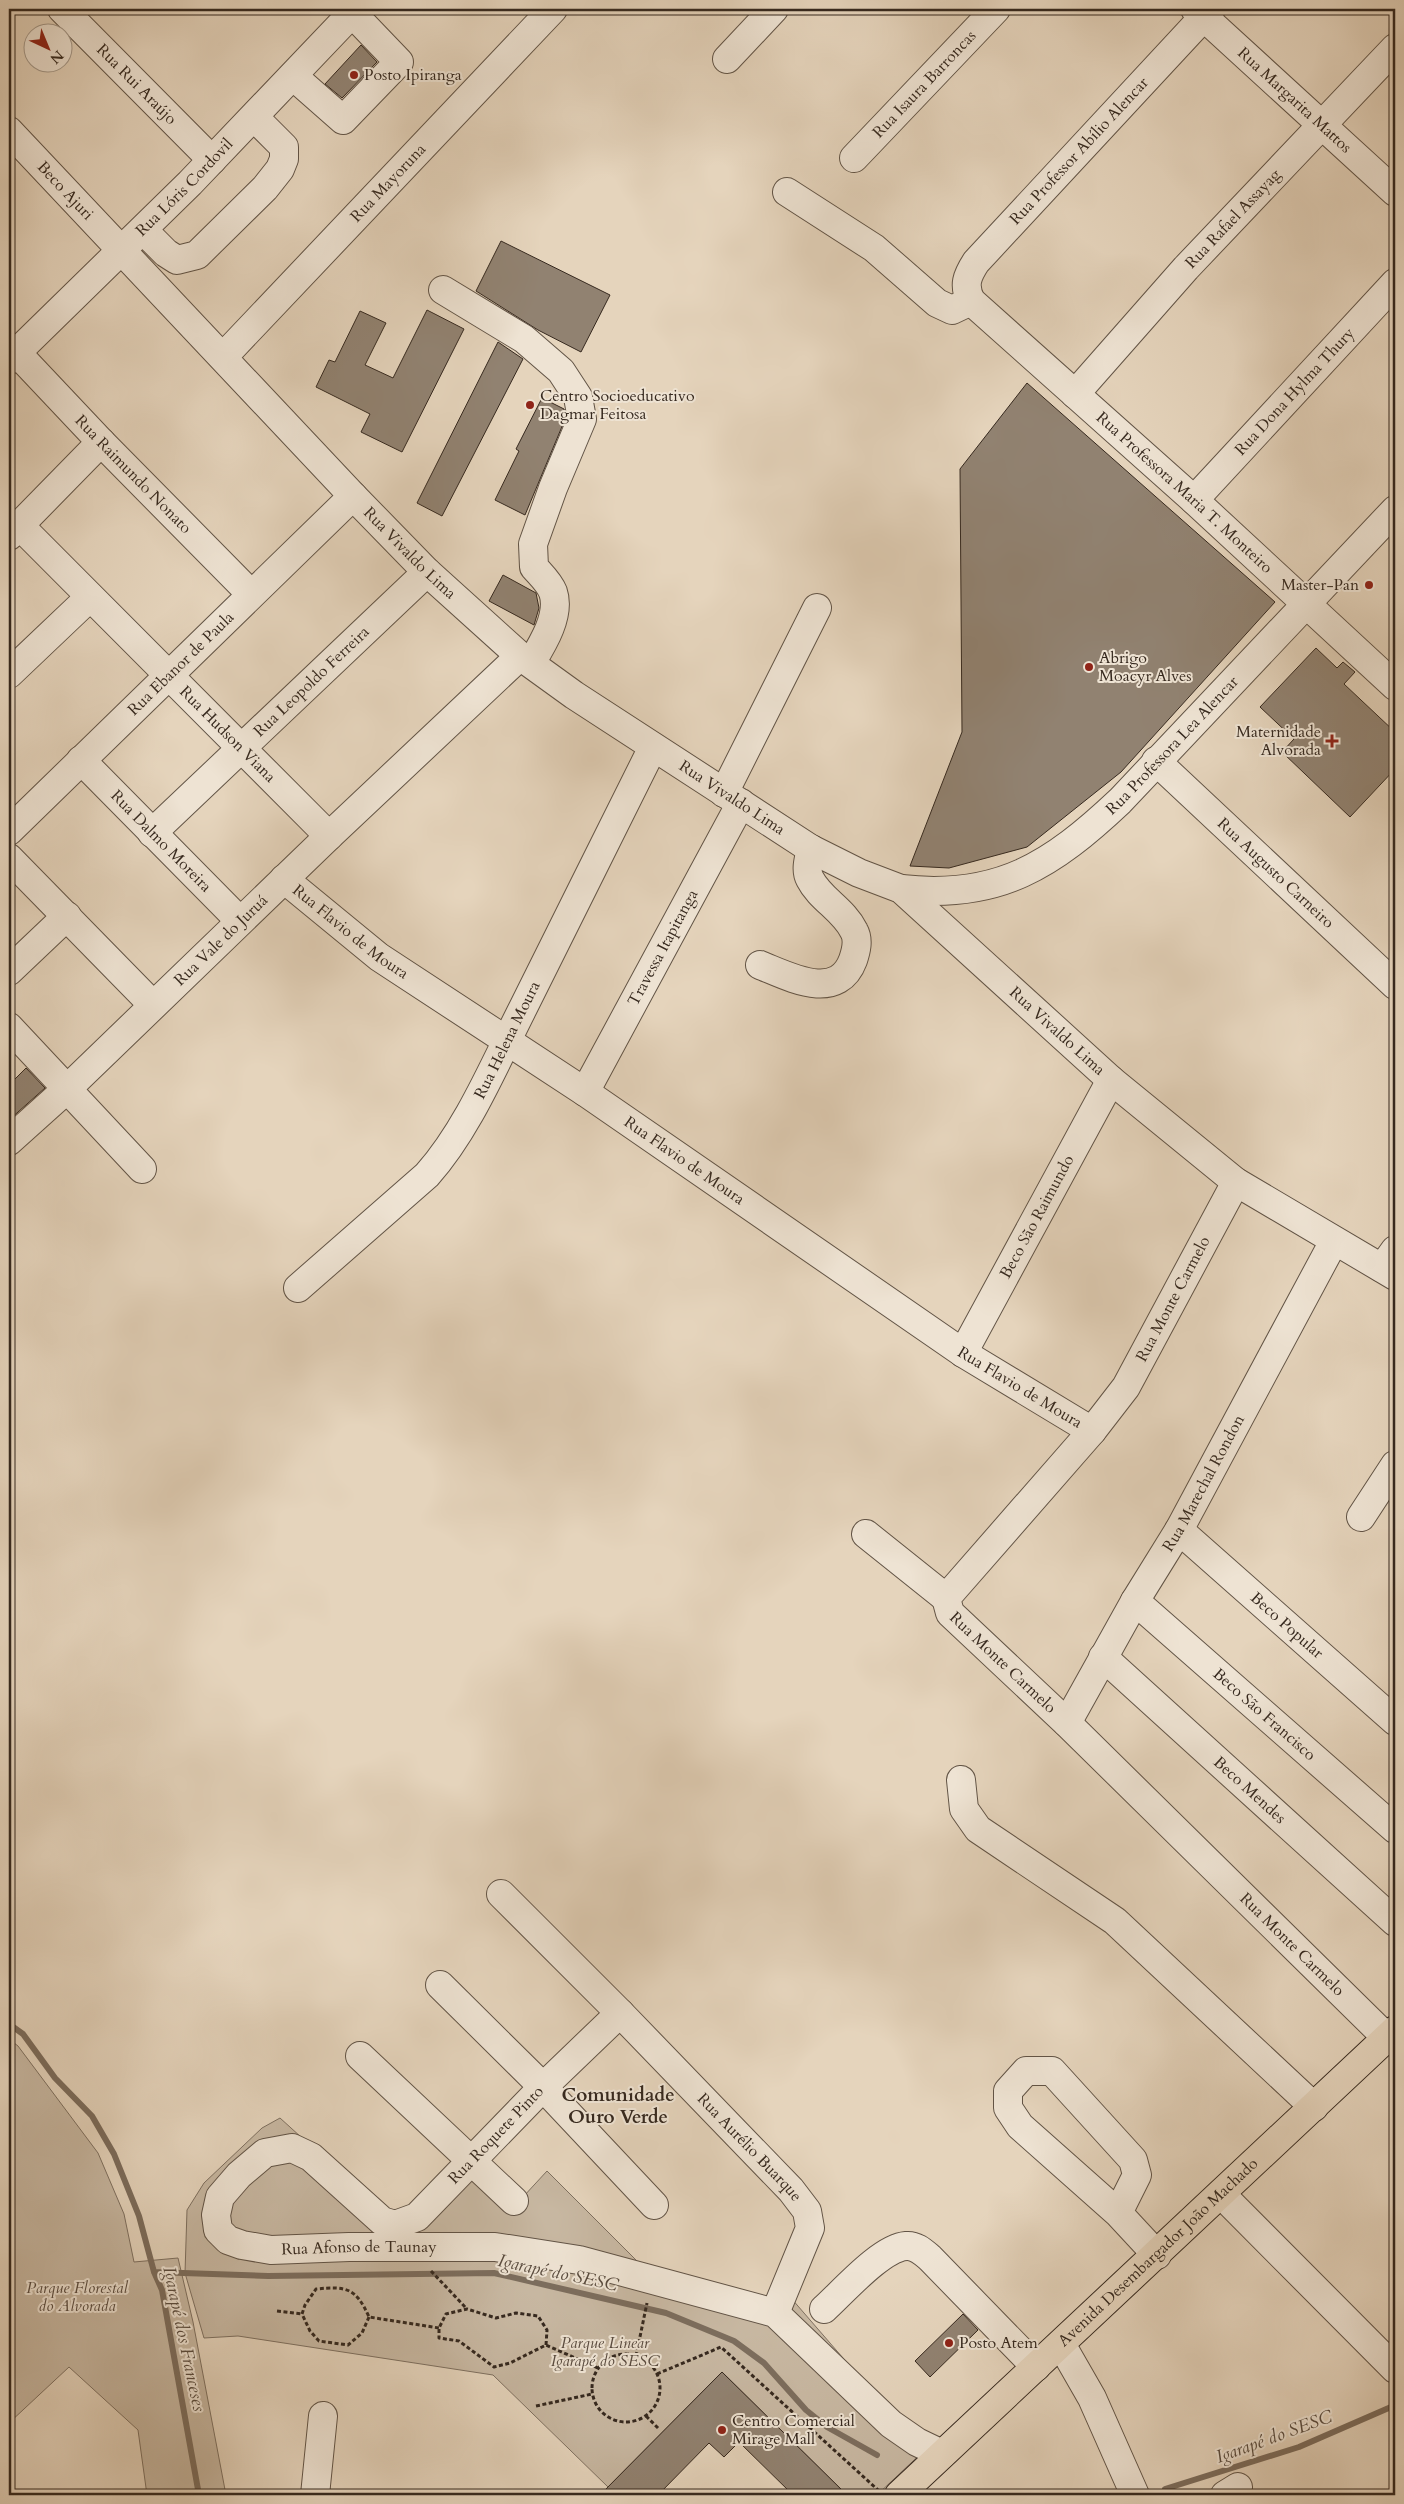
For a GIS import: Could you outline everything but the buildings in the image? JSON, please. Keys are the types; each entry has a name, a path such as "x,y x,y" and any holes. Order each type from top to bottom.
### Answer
{"main road":[{"name":"Avenida Desembargador João Machado","path":"897,2495 1222,2195 1391,2034"}],"street":[{"name":"Rua Rui Araújo","path":"62,9 212,160"},
{"name":"Rua Mayoruna","path":"223,357 554,9"},
{"path":"727,59 774,9"},
{"name":"Rua Isaura Barroncas","path":"854,158 996,9"},
{"name":"Rua Lóris Cordovil","path":"13,356 143,230 254,117 354,11"},
{"path":"293,76 343,120 399,62 354,11"},
{"name":"Rua Margarita Mattos","path":"1204,11 1395,192"},
{"name":"Rua Professor Abílio Alencar","path":"971,301 966,284 967,276 976,262 1204,11"},
{"name":"Rua Rafael Assayag","path":"1075,394 1186,268 1395,48"},
{"path":"143,230 166,253 176,260 198,255 211,244 264,188 280,169 284,158 284,148 254,117"},
{"name":"Beco Ajuri","path":"9,132 121,251"},
{"path":"787,192 874,248 937,303 952,310 971,301"},
{"name":"Rua Vivaldo Lima","path":"121,251 352,496 427,572 525,659 653,747 811,849 859,873 901,889 1111,1080 1236,1182 1334,1241 1391,1265"},
{"name":"Rua Dona Hylma Thury","path":"1194,500 1395,283"},
{"name":"Rua Vale do Juruá","path":"9,1141 68,1088 329,836 544,642 553,612 553,594 546,580 534,567 533,544 582,419 578,397 561,371 524,339 443,290"},
{"name":"Rua Professora Maria T. Monteiro","path":"971,301 1194,500 1395,686"},
{"name":"Rua Raimundo Nonato","path":"13,356 251,594"},
{"path":"14,531 101,442"},
{"name":"Rua Ebanor de Paula","path":"9,831 352,496"},
{"name":"Rua Professora Lea Alencar","path":"901,889 935,893 967,890 1008,880 1046,861 1084,836 1308,605 1395,510"},
{"name":"Rua Hudson Viana","path":"14,531 90,597 329,836"},
{"name":"Rua Leopoldo Ferreira","path":"152,833 427,572"},
{"path":"9,674 90,597"},
{"name":"Travessa Itapitanga","path":"585,1092 732,798 817,608"},
{"name":"Rua Helena Moura","path":"298,1288 427,1175 442,1158 506,1041 653,747"},
{"name":"Rua Dalmo Moreira","path":"81,760 240,922"},
{"name":"Rua Augusto Carneiro","path":"1156,761 1395,986"},
{"path":"760,965 799,981 820,985 835,980 850,968 857,949 855,932 846,919 809,878 807,865 811,849"},
{"path":"9,858 153,1005"},
{"name":"Rua Flavio de Moura","path":"284,879 378,957 585,1092 963,1353 1092,1431"},
{"path":"9,971 66,916"},
{"path":"9,1027 142,1169"},
{"name":"Beco São Raimundo","path":"963,1353 1111,1080"},
{"name":"Rua Monte Carmelo","path":"1236,1182 1126,1387 1092,1431 946,1598 950,1613 1067,1722 1391,2034"},
{"name":"Rua Marechal Rondon","path":"1067,1722 1135,1601 1179,1530 1334,1241"},
{"path":"1361,1517 1395,1465"},
{"name":"Beco Popular","path":"1179,1530 1395,1721"},
{"path":"866,1534 946,1598"},
{"name":"Beco São Francisco","path":"1135,1601 1395,1829"},
{"name":"Beco Mendes","path":"1104,1657 1395,1922"},
{"path":"962,1780 964,1809 978,1829 1115,1920 1314,2107"},
{"name":"Rua Aurélio Buarque","path":"501,1894 792,2190 807,2211 810,2228 807,2239 791,2270 775,2313"},
{"path":"440,1985 542,2087 654,2205"},
{"name":"Rua Roquete Pinto","path":"417,2217 542,2087 620,2013"},
{"path":"360,2056 514,2201"},
{"path":"1118,2214 1137,2175 1133,2160 1052,2071 1026,2071 1008,2091 1008,2108 1016,2120 1026,2132 1118,2214 1157,2255"},
{"name":"Rua Afonso de Taunay","path":"417,2217 396,2225 382,2221 311,2157 292,2148 265,2153 240,2174 220,2197 216,2215 218,2230 228,2240 262,2248 496,2247 579,2260 775,2313"},
{"path":"1222,2195 1395,2369"},
{"path":"417,2217 417,2247"},
{"path":"824,2308 882,2256 908,2246 919,2249 1036,2367"},
{"path":"775,2313 890,2424 916,2442 942,2454"},
{"path":"1061,2344 1092,2398 1136,2495"},
{"path":"315,2495 323,2416"}],"path":[{"path":"417,2247 467,2309"},
{"path":"332,2287 349,2290 361,2299 369,2317 362,2333 348,2345 319,2341 310,2331 302,2314 305,2305 316,2289 332,2287"},
{"path":"467,2309 496,2318 516,2313 538,2316 548,2330 546,2345 510,2363 494,2367 459,2341 440,2338 439,2328 446,2314 467,2309"},
{"path":"277,2311 302,2314"},
{"path":"636,2356 644,2316"},
{"path":"369,2317 439,2328"},
{"path":"546,2345 598,2368"},
{"path":"657,2374 721,2347 897,2495"},
{"path":"626,2354 636,2356 645,2360 657,2374 659,2397 654,2407 646,2416 624,2422 613,2420 603,2414 596,2405 592,2394 594,2376 598,2368 615,2356 626,2354"},
{"path":"536,2406 592,2394"},
{"path":"646,2416 659,2429"}],"green space":[{"name":"Parque Florestal do Alvorada","path":"9,2039 18,2046 98,2153 124,2214 134,2262 178,2258 193,2322 226,2495 147,2495 138,2430 69,2367 9,2423"},
{"name":"Parque Linear Igarapé do SESC","path":"280,2118 387,2215 404,2222 480,2162 523,2197 547,2171 640,2264 762,2300 791,2298 843,2358 929,2446 877,2495 847,2495 722,2372 608,2487 493,2375 238,2336 204,2338 185,2273 187,2210 204,2183 262,2128"}],"waterway":[{"name":"Igarapé dos Franceses","path":"9,2024 23,2034 55,2078 92,2116 114,2154 139,2216 154,2272 162,2290 199,2495"},
{"name":"Igarapé do SESC","path":"154,2272 268,2276 494,2273 666,2313 734,2341 764,2363 806,2410 827,2427 877,2455"},
{"name":"Igarapé do SESC","path":"1165,2489 1299,2447 1391,2407"}],"place":[{"name":"Posto Ipiranga","path":"354,75"},
{"name":"Centro Socioeducativo Dagmar Feitosa","path":"530,405"},
{"name":"Master-Pan","path":"1369,585"},
{"name":"Abrigo Moacyr Alves","path":"1089,667"},
{"name":"Maternidade Alvorada","path":"1332,741"},
{"name":"Posto Atem","path":"949,2343"},
{"name":"Centro Comercial Mirage Mall","path":"722,2430"}],"district":[{"name":"Comunidade Ouro Verde","path":"618,2106"}]}
